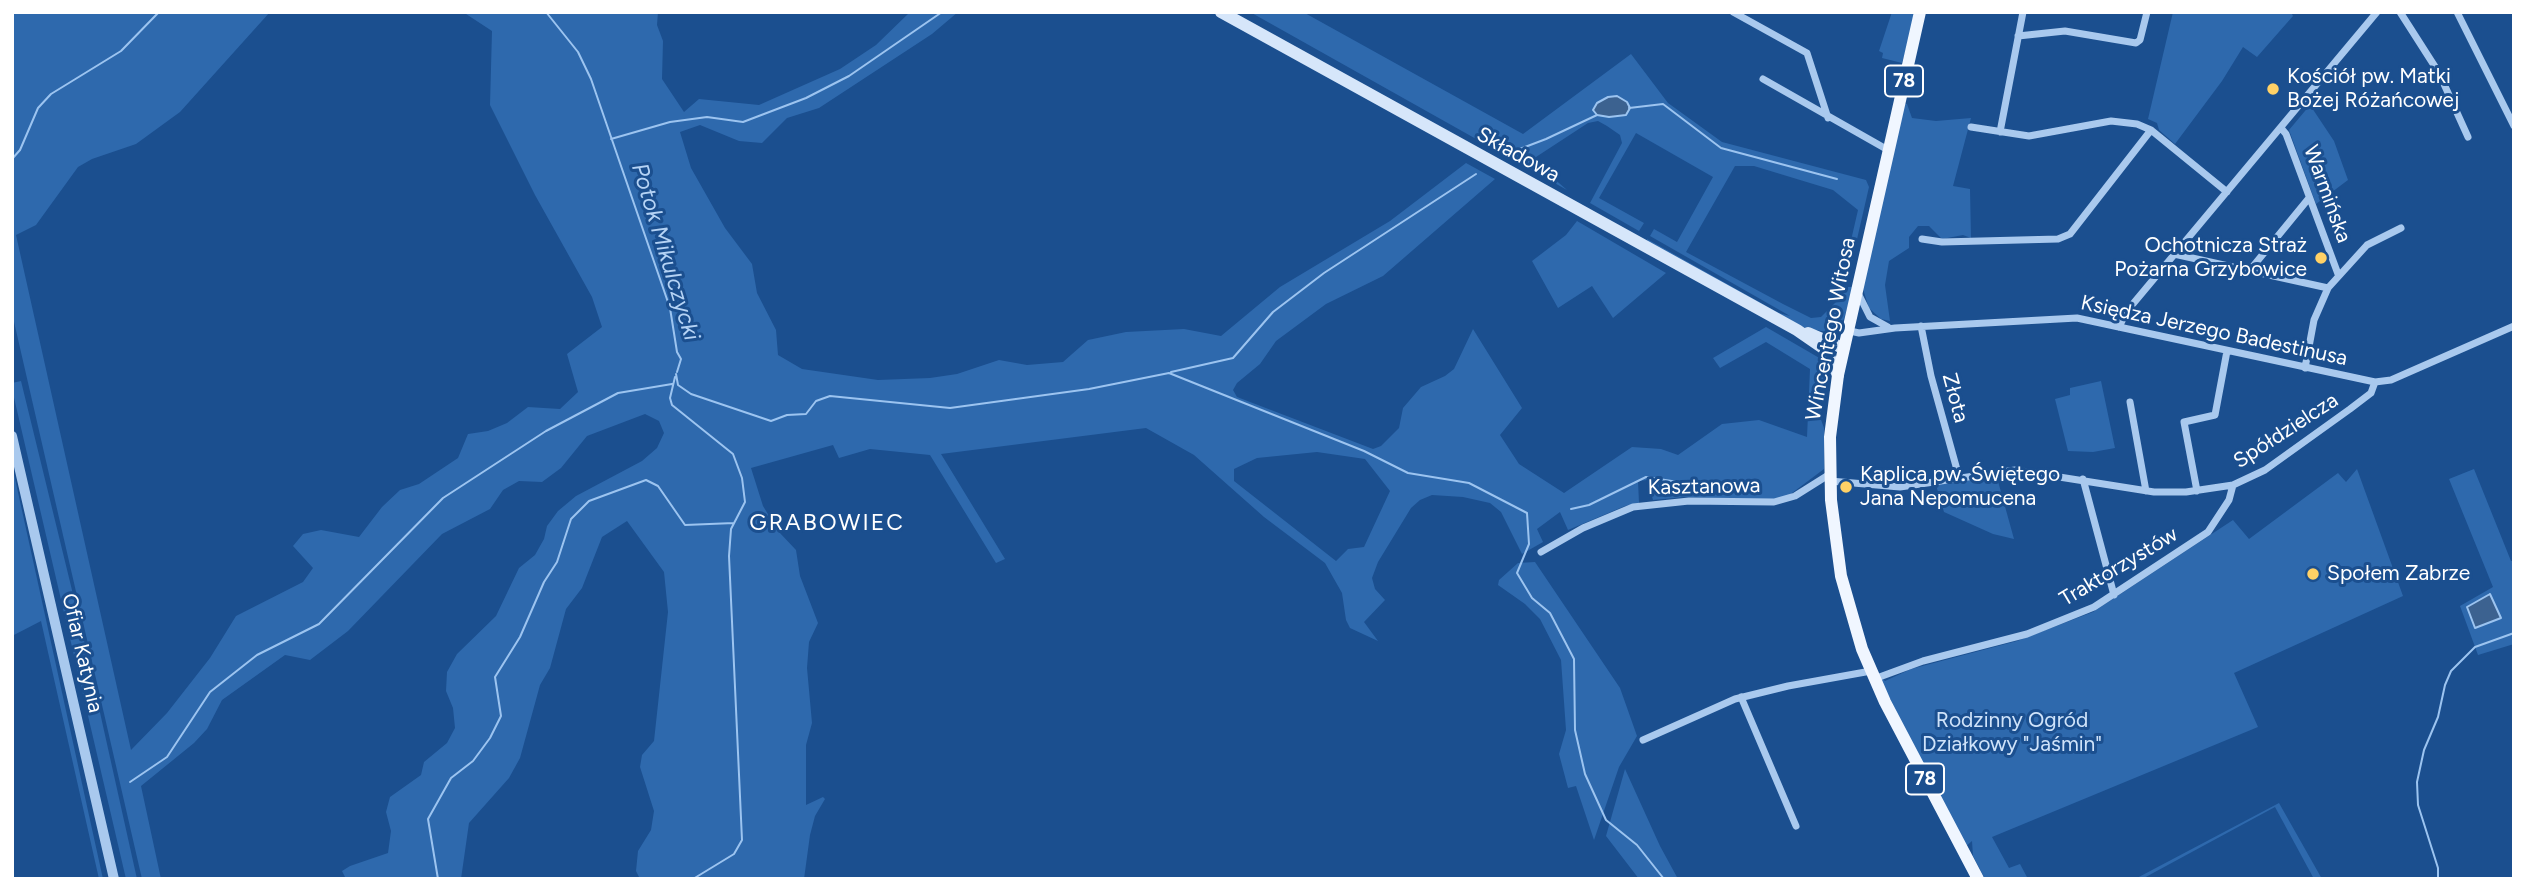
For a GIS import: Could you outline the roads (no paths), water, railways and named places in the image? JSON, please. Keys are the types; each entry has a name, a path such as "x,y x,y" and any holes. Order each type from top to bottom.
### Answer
{"main road":[{"name":"Składowa","path":"1221,12 1797,330 1843,348"},
{"name":"Wincentego Witosa","path":"1920,12 1838,374 1830,437 1833,524 1841,576 1872,675 1978,879"},
{"path":"1817,339 1837,332 1849,319"},
{"name":"Składowa","path":"1817,339 1829,354 1838,374"}],"street":[{"path":"1733,12 1807,53 1829,118"},
{"path":"2000,132 2024,12"},
{"path":"2018,36 2065,31 2136,43 2140,40 2147,12"},
{"path":"2119,327 2127,311 2377,12"},
{"path":"2400,12 2439,74 2468,137"},
{"path":"2457,12 2514,126"},
{"path":"1763,79 1888,150"},
{"path":"1971,127 2029,136 2097,121 2137,124 2151,130 2227,192"},
{"name":"Warmińska","path":"2281,128 2286,134 2338,274"},
{"path":"1922,239 1942,242 2059,239 2070,233 2151,130"},
{"path":"2250,270 2309,198"},
{"path":"2305,368 2314,320 2328,288 2347,263 2367,244 2401,228"},
{"path":"2174,254 2328,288"},
{"path":"1856,286 1867,314"},
{"path":"1864,332 1852,332 1849,319 1858,310 1878,324 1895,328"},
{"name":"Księdza Jerzego Badestinusa","path":"1843,348 1864,332 2068,317 2375,382 2391,380 2514,326"},
{"name":"Złota","path":"1922,326 1931,376 1959,477"},
{"path":"2197,491 2184,422 2215,415 2227,351"},
{"name":"Spółdzielcza","path":"1830,478 1893,487 2015,470 2146,491 2197,491 2233,485 2265,470 2350,410 2371,393 2375,382"},
{"path":"2130,402 2146,491"},
{"name":"Ofiar Katynia","path":"12,436 114,879"},
{"name":"Kasztanowa","path":"1541,552 1583,528 1633,507 1689,501 1774,502 1795,496 1830,478"},
{"path":"2082,479 2114,595"},
{"name":"Traktorzystów","path":"1643,740 1741,697 1872,675 2027,634 2081,613 2114,595 2208,532 2231,496 2233,485"},
{"path":"1741,697 1796,826"}],"waterway":[{"path":"12,159 20,150 38,108 51,94 121,51 159,12"},
{"name":"Potok Mikulczycki","path":"546,12 578,52 591,79 670,308 677,352 681,359 677,372"},
{"path":"611,139 670,122 707,117 743,122 806,98 849,76 942,12"},
{"path":"1629,108 1663,104 1721,148 1837,179"},
{"path":"1504,155 1597,115"},
{"path":"1171,372 1233,358 1273,312 1324,273 1476,174"},
{"path":"676,374 678,385 691,394 771,421 787,415 806,414 816,401 830,396 950,408 1089,389 1169,373 1364,451 1408,473 1469,483 1527,513 1529,544 1517,573 1532,598 1550,613 1574,659 1575,730 1585,774 1606,820 1637,845 1664,879"},
{"name":"Potok Mikulczycki","path":"675,377 670,398 672,405 733,454 742,478 745,502 731,529 729,556 742,840 734,854 693,879"},
{"path":"130,782 167,757 210,692 257,655 319,624 443,498 546,431 618,393 672,384"},
{"path":"1571,509 1589,505 1646,477 1691,484"},
{"path":"438,879 428,819 451,778 473,761 490,738 501,716 495,677 520,637 544,582 557,562 571,519 589,501 646,480 658,486 685,525 734,523"},
{"path":"2438,879 2438,868 2418,805 2417,782 2424,750 2438,717 2451,671 2475,647 2514,633"}],"place":[{"name":"Kościół pw. Matki Bożej Różańcowej","path":"2273,89"},
{"name":"Ochotnicza Straż Pożarna Grzybowice","path":"2321,258"},
{"name":"Kaplica pw. Świętego Jana Nepomucena","path":"1846,487"},
{"name":"Społem Zabrze","path":"2313,574"}],"district":[{"name":"GRABOWIEC","path":"827,523"}],"park label":[{"name":"Rodzinny Ogród Działkowy \"Jaśmin\"","path":"2012,733"}]}
